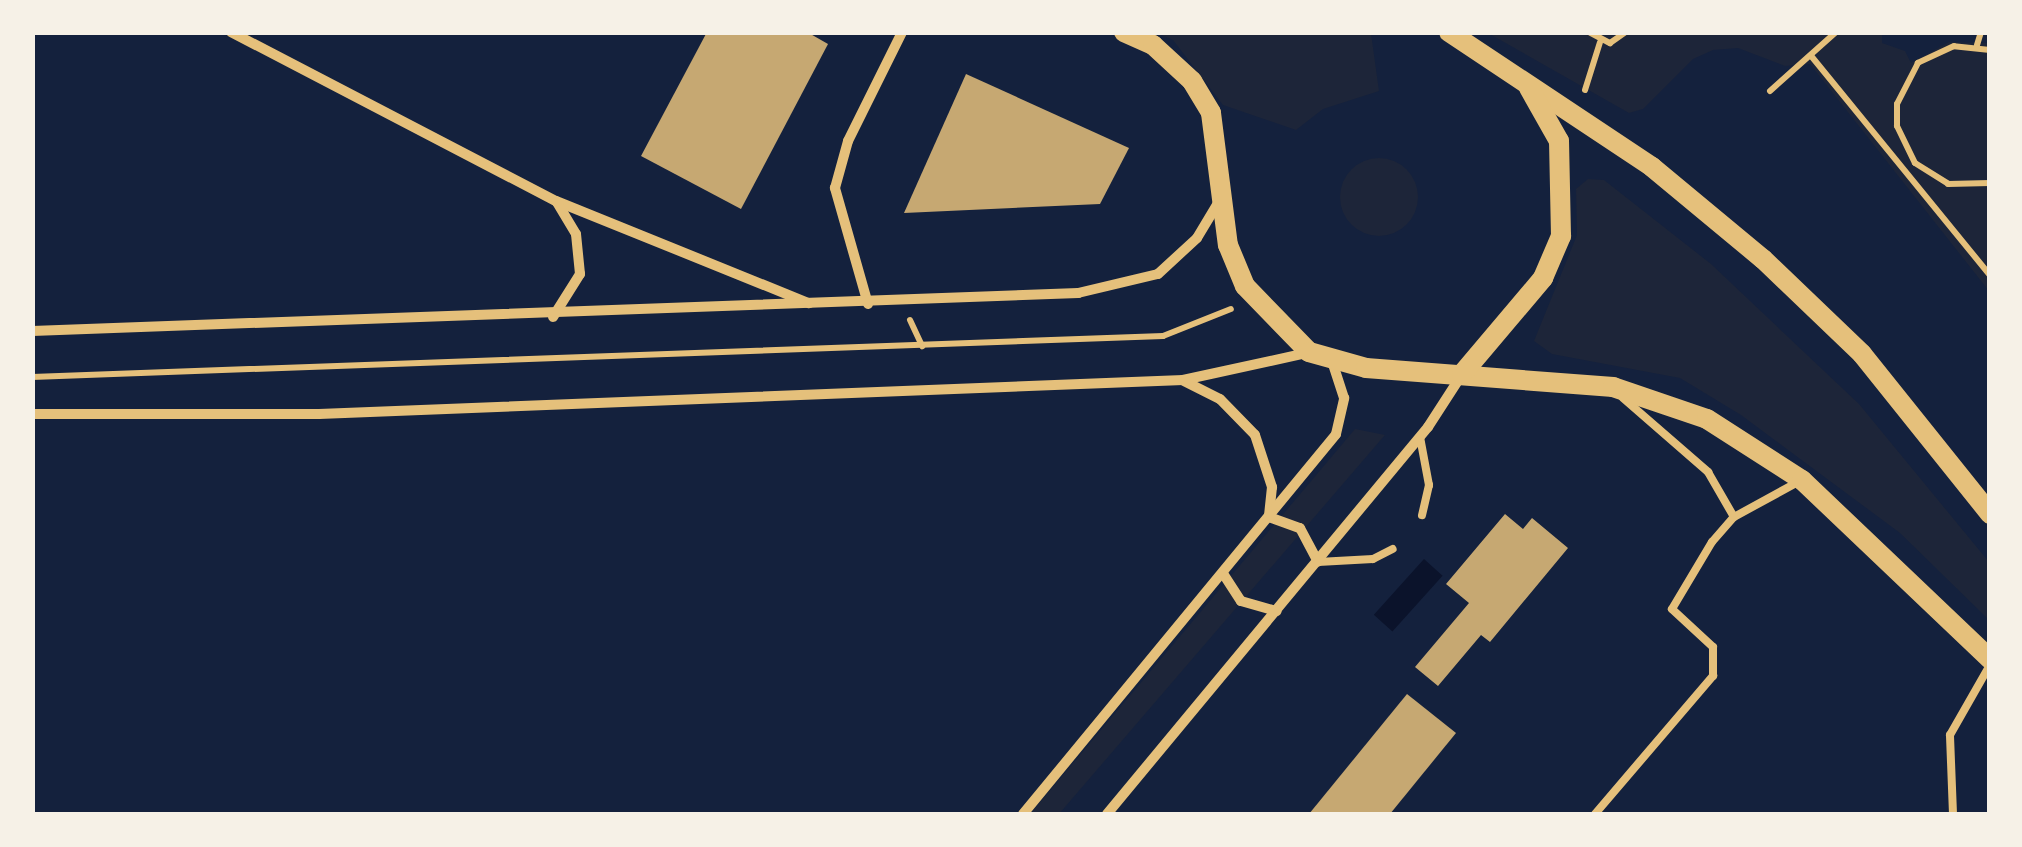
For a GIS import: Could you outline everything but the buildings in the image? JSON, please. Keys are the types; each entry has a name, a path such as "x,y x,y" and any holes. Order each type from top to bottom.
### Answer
{"main road":[{"path":"1124,32 1153,44 1192,80 1218,142 1228,244 1256,299 1309,352 1332,360 1614,387 1706,418 1802,480 1990,662"},
{"path":"1450,32 1577,114 1750,248 1848,340 1990,514"},
{"path":"1462,374 1543,278 1561,236 1559,142 1544,108 1517,72"}],"street":[{"path":"231,32 556,201 816,306"},
{"path":"868,304 835,188 848,141 902,32"},
{"path":"32,332 552,317 1078,293 1158,274 1197,238 1221,198"},
{"path":"552,317 580,274 576,234 556,201"},
{"path":"32,414 320,414 1183,380 1309,352"},
{"path":"1023,814 1224,575 1344,418 1332,360"},
{"path":"1107,814 1420,437 1462,374"},
{"path":"1183,380 1220,399 1255,435 1272,487 1269,517"},
{"path":"1269,517 1300,528 1318,562"},
{"path":"1224,575 1241,601 1277,611"}],"lane":[{"path":"1614,387 1708,472 1734,517"},
{"path":"1420,437 1429,485 1422,515"},
{"path":"1595,814 1713,676 1713,647 1672,609 1734,517 1802,480"},
{"path":"1318,562 1373,559 1393,549"},
{"path":"1954,814 1950,735 1990,662"}],"path":[{"path":"1589,32 1600,42"},
{"path":"1600,42 1626,32"},
{"path":"1770,92 1836,32"},
{"path":"1977,45 1981,32"},
{"path":"1577,114 1600,42"},
{"path":"1990,50 1977,45 1939,51 1905,81 1897,104 1905,148 1915,163 1948,184 1990,183"},
{"path":"1812,57 1990,275"},
{"path":"1892,156 1905,148"},
{"path":"32,377 1163,336 1256,299"},
{"path":"902,302 922,346"}],"shaded area":[{"path":"1157,33 1371,33 1379,91 1323,109 1296,130 1223,105 1173,40"},
{"path":"1488,33 1882,33 1882,43 1905,51 1911,63 1949,42 1989,43 1989,291 1810,64 1785,66 1738,48 1713,50 1693,59 1643,109 1629,113"},
{"path":"1379,158 1407,169 1418,197 1407,225 1379,236 1351,225 1340,197 1351,169"},
{"path":"1588,179 1604,180 1711,264 1859,404 1989,562 1989,620 1900,533 1741,415 1680,378 1552,354 1534,341 1577,235 1576,189"},
{"path":"1355,429 1385,435 1059,814 1030,814"},
{"path":"1424,559 1443,576 1392,631 1374,615"}]}
